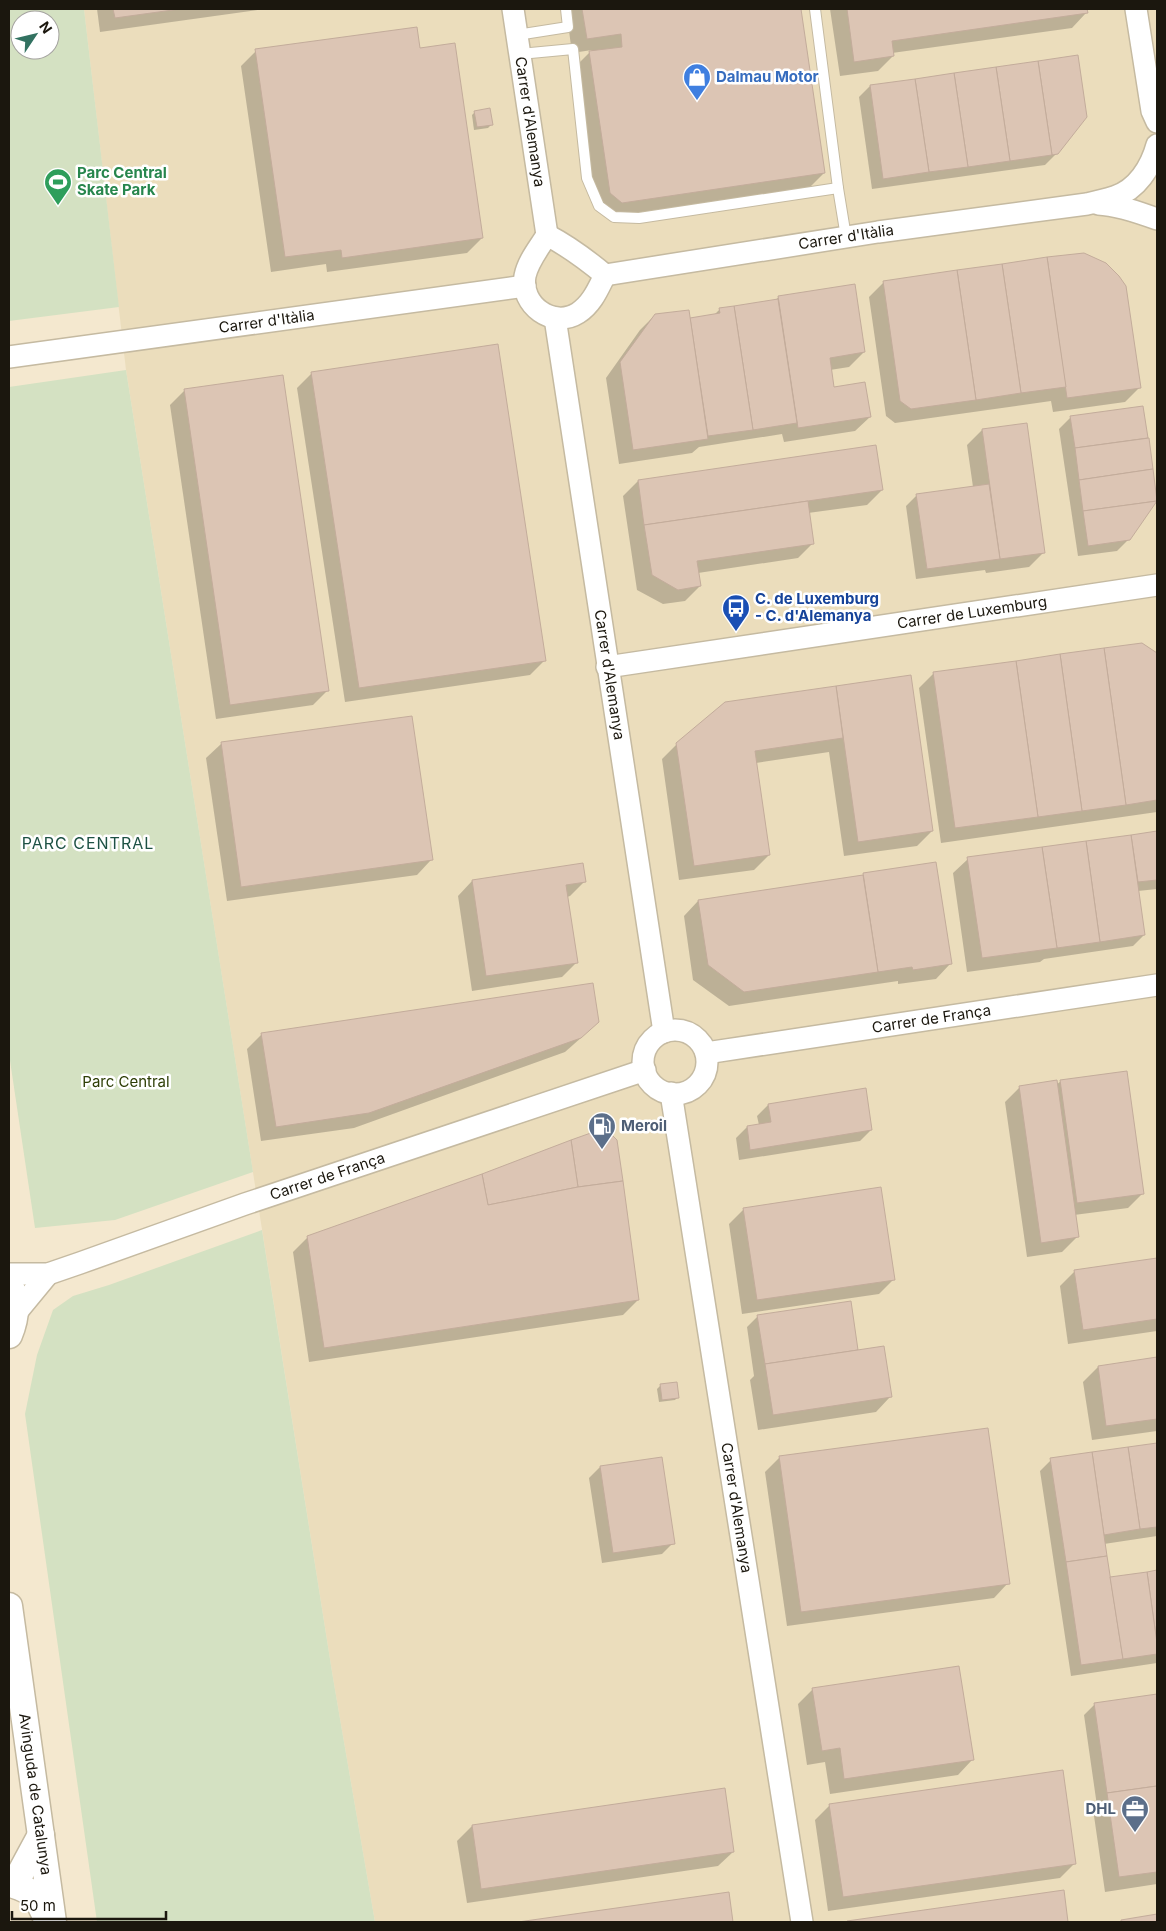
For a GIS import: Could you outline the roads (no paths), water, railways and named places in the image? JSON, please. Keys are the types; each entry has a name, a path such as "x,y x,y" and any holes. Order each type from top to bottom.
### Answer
{"street":[{"name":"Carrer d'Alemanya","path":"513,9 547,235"},
{"path":"1136,9 1152,111 1157,122"},
{"name":"Carrer d'Itàlia","path":"605,275 846,237 1087,204 1116,197 1142,178 1154,157 1157,145"},
{"name":"Carrer d'Itàlia","path":"1087,204 1109,205 1135,211 1157,219"},
{"path":"547,235 561,242 605,275 585,308 566,318 555,318 544,314 534,307 528,297 525,286 528,267 547,235"},
{"name":"Carrer d'Itàlia","path":"9,357 525,286"},
{"name":"Carrer d'Alemanya","path":"555,318 664,1032"},
{"name":"Carrer de Luxemburg","path":"608,667 1157,585"},
{"name":"Carrer de França","path":"706,1053 1157,984"},
{"path":"677,1030 689,1034 700,1042 706,1053 707,1066 699,1083 684,1092 671,1093 661,1090 652,1084 645,1070 644,1058 647,1048 654,1038 664,1032 677,1030"},
{"name":"Carrer de França","path":"9,1274 48,1274 245,1204 645,1070"},
{"name":"Carrer d'Alemanya","path":"671,1093 802,1922"},
{"path":"12,1324 48,1274"},
{"path":"9,1284 12,1290 12,1324"},
{"name":"Avinguda de Catalunya","path":"9,1606 53,1922"},
{"path":"40,1835 11,1884 27,1889 39,1899 48,1922"}],"lane":[{"path":"519,45 568,27 566,9"},
{"path":"815,9 846,237"},
{"path":"519,45 573,49 586,178 599,206 614,216 638,218 838,188"}],"place":[{"name":"Dalmau Motor","path":"697,101"},
{"name":"Parc Central Skate Park","path":"58,206"},
{"name":"C. de Luxemburg - C. d'Alemanya","path":"736,632"},
{"name":"Meroil","path":"602,1150"},
{"name":"DHL","path":"1135,1833"}],"district":[{"name":"PARC CENTRAL","path":"88,843"}],"park label":[{"name":"Parc Central","path":"126,1082"}]}
